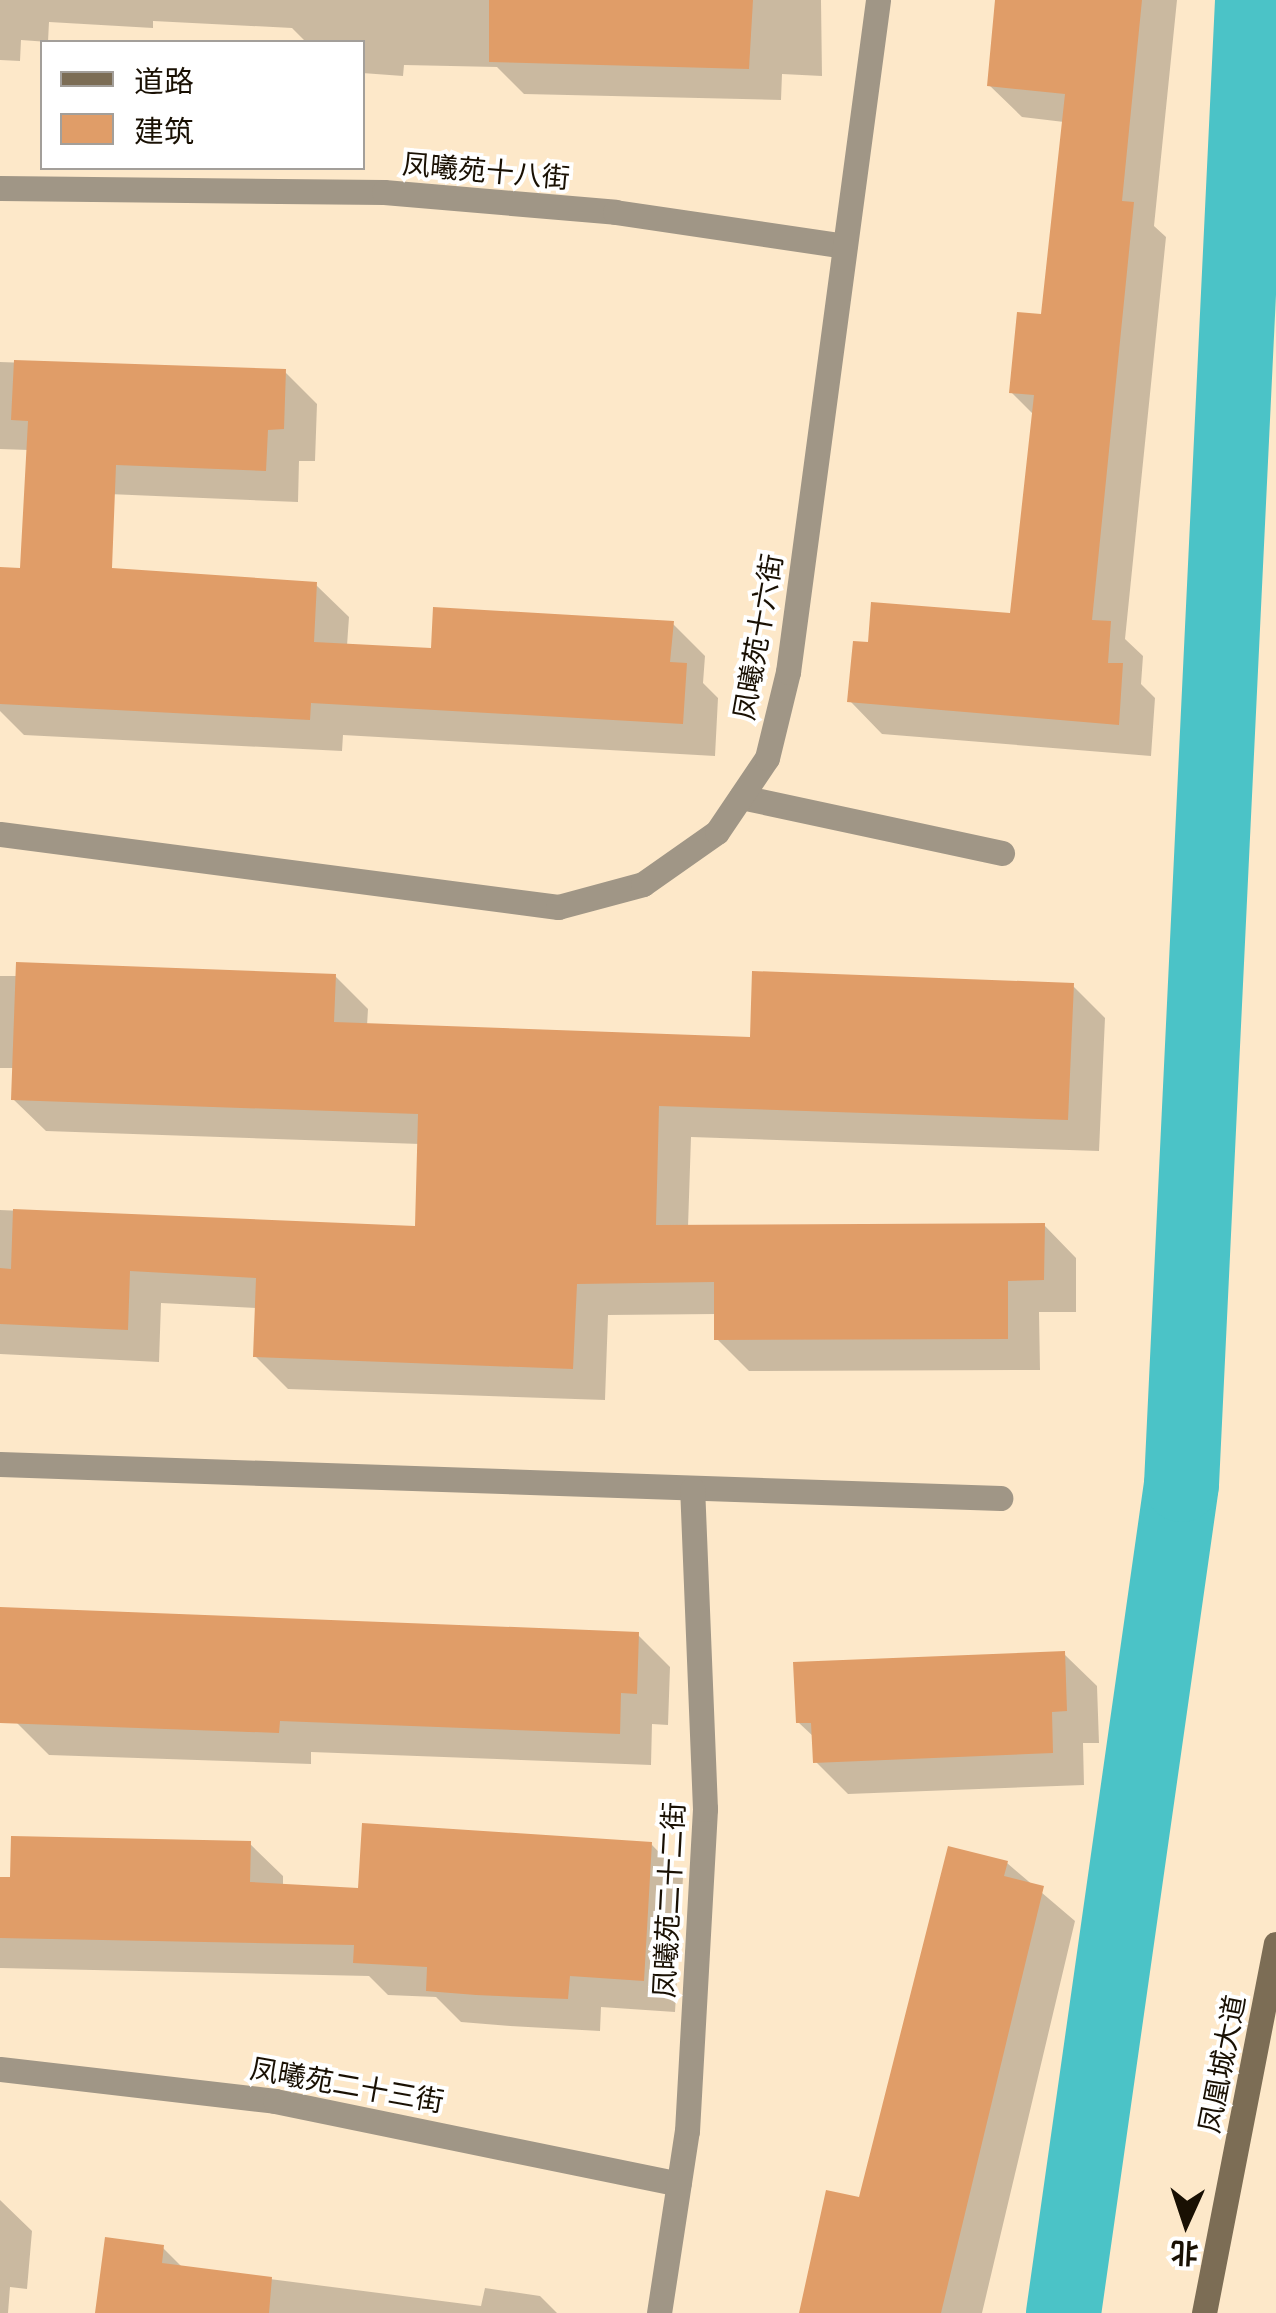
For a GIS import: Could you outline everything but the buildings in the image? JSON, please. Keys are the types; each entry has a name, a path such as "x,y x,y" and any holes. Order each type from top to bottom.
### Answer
{"main road":[{"name":"凤凰城大道","path":"1204,2313 1276,1944"}],"lane":[{"name":"凤曦苑十六街","path":"0,834 558,906 643,884 717,832 767,758 788,672 878,0"},
{"name":"凤曦苑十八街","path":"0,188 384,192 615,212 845,246"},
{"path":"741,797 1002,853"},
{"path":"0,1464 1000,1498"},
{"name":"凤曦苑二十二街","path":"659,2313 679,2184 705,1810 692,1489"},
{"name":"凤曦苑二十三街","path":"0,2069 275,2101 679,2184"}],"waterway":[{"path":"1063,2313 1181,1484 1252,0"}]}
